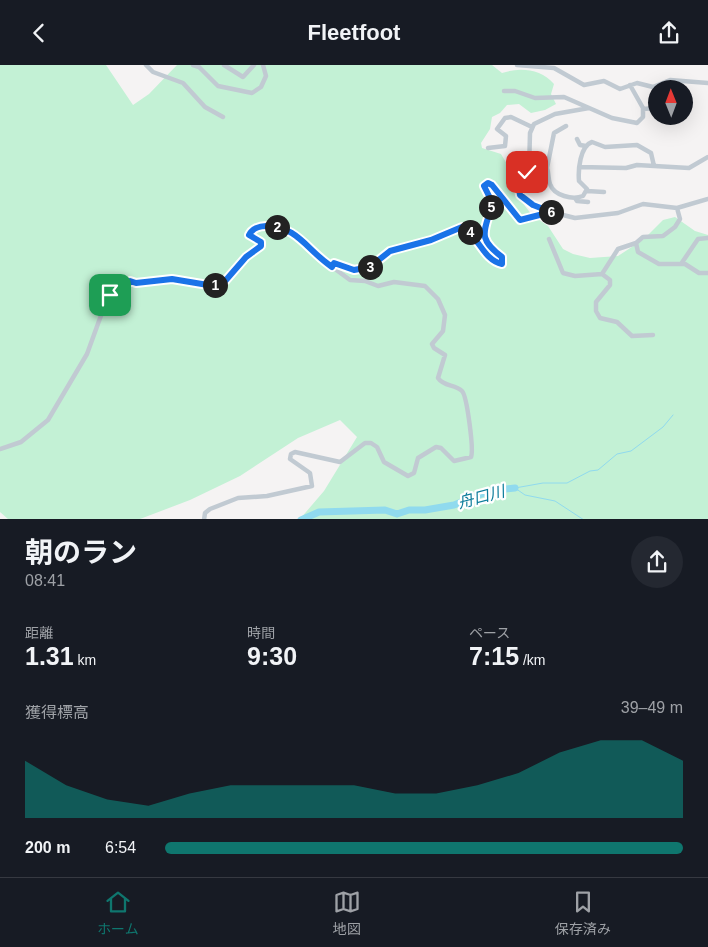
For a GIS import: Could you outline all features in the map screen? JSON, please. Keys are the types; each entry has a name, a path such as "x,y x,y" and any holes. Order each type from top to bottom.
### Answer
{"street":[{"path":"146,65 153,72 183,83 205,107 223,117"},
{"path":"193,65 199,67 218,86 252,93 261,87 266,76 263,65"},
{"path":"224,65 243,77 254,65"},
{"path":"517,65 554,68 584,85 604,81 620,89 637,83 653,87 675,80 708,83"},
{"path":"504,91 514,91 535,97 564,97 612,118 634,123 642,120 643,109 630,85"},
{"path":"529,170 532,127 548,115 589,108"},
{"path":"643,109 648,109"},
{"path":"488,148 505,146 506,136 497,129 505,118 511,117 532,127"},
{"path":"566,126 554,133 547,168 550,185 555,191 575,198 577,201 588,202"},
{"path":"577,139 580,145 586,146"},
{"path":"575,198 582,196 586,191 585,185 579,181 580,167 586,146 592,142 605,147 637,145 651,153 654,166"},
{"path":"580,167 654,166 689,168 708,157"},
{"path":"515,163 529,163"},
{"path":"547,168 536,166 529,170 520,180 520,195 533,205 579,219 624,212 643,204 677,208 708,199"},
{"path":"332,267 336,263 354,270 370,267 390,251 431,240 462,227 470,232 480,247 494,260 502,264 502,257 492,249 484,237 484,227 492,202 484,188 487,183 492,185 518,219 524,220 551,212"},
{"path":"586,191 604,192"},
{"path":"602,274 618,249 636,243 643,237 660,237 674,229 680,219 677,208"},
{"path":"0,449 21,441 48,420 87,354 107,299 114,290 128,281 136,283 172,279 207,286 222,283 230,277 246,257 261,246 262,242 250,237 249,234 253,230 265,226 289,229 332,267 350,280 365,281 378,286 394,282 422,285 435,295 445,315 443,331 432,344 434,348 445,355 438,378 443,384 458,388 465,394 472,455 467,460 454,461 441,448 436,447 418,458 414,473 408,476 384,462 377,447 371,443 365,443 340,462 295,452 291,454 290,459 310,473 312,485 267,496 238,498 210,509 205,513 204,519"},
{"path":"681,264 698,239 708,238"},
{"path":"549,239 563,273 575,276 602,274 610,280 611,283 596,302 596,311 600,318 616,322 632,336 653,335"},
{"path":"636,243 638,253 655,263 662,265 681,264 699,273 708,273"}],"green space":[{"path":"0,65 106,65 133,105 149,94 177,65 492,65 502,73 523,70 543,75 554,84 551,94 556,104 545,110 531,113 519,104 507,105 500,113 492,117 490,129 481,143 482,148 501,154 513,174 518,197 532,215 548,226 563,249 573,254 590,258 618,256 644,239 663,220 675,217 695,231 708,235 708,519 300,519 324,491 357,437 340,420 298,438 240,476 190,500 140,519 8,519 0,512"}],"waterway":[{"path":"515,488 543,483 567,483 590,471 598,470 617,454 631,451 663,427 673,415"},
{"path":"515,488 525,495 555,501 582,519"},
{"name":"舟口川","path":"303,519 319,512 385,510 397,514 409,510 425,510 454,505 489,491 515,488"}],"route":[{"path":"110,295 128,281 136,283 172,279 194,281 207,286 222,283 230,277 246,257 262,245 261,242 249,235 250,232 261,226 289,229 332,267 334,263 338,263 351,270 374,266 390,251 431,240 462,227 470,232 480,247 497,263 502,264 504,260 501,255 492,249 484,237 484,227 492,202 484,190 484,186 488,183 492,185 520,220 551,212 533,205 520,195 518,183 521,176 527,172"}]}
